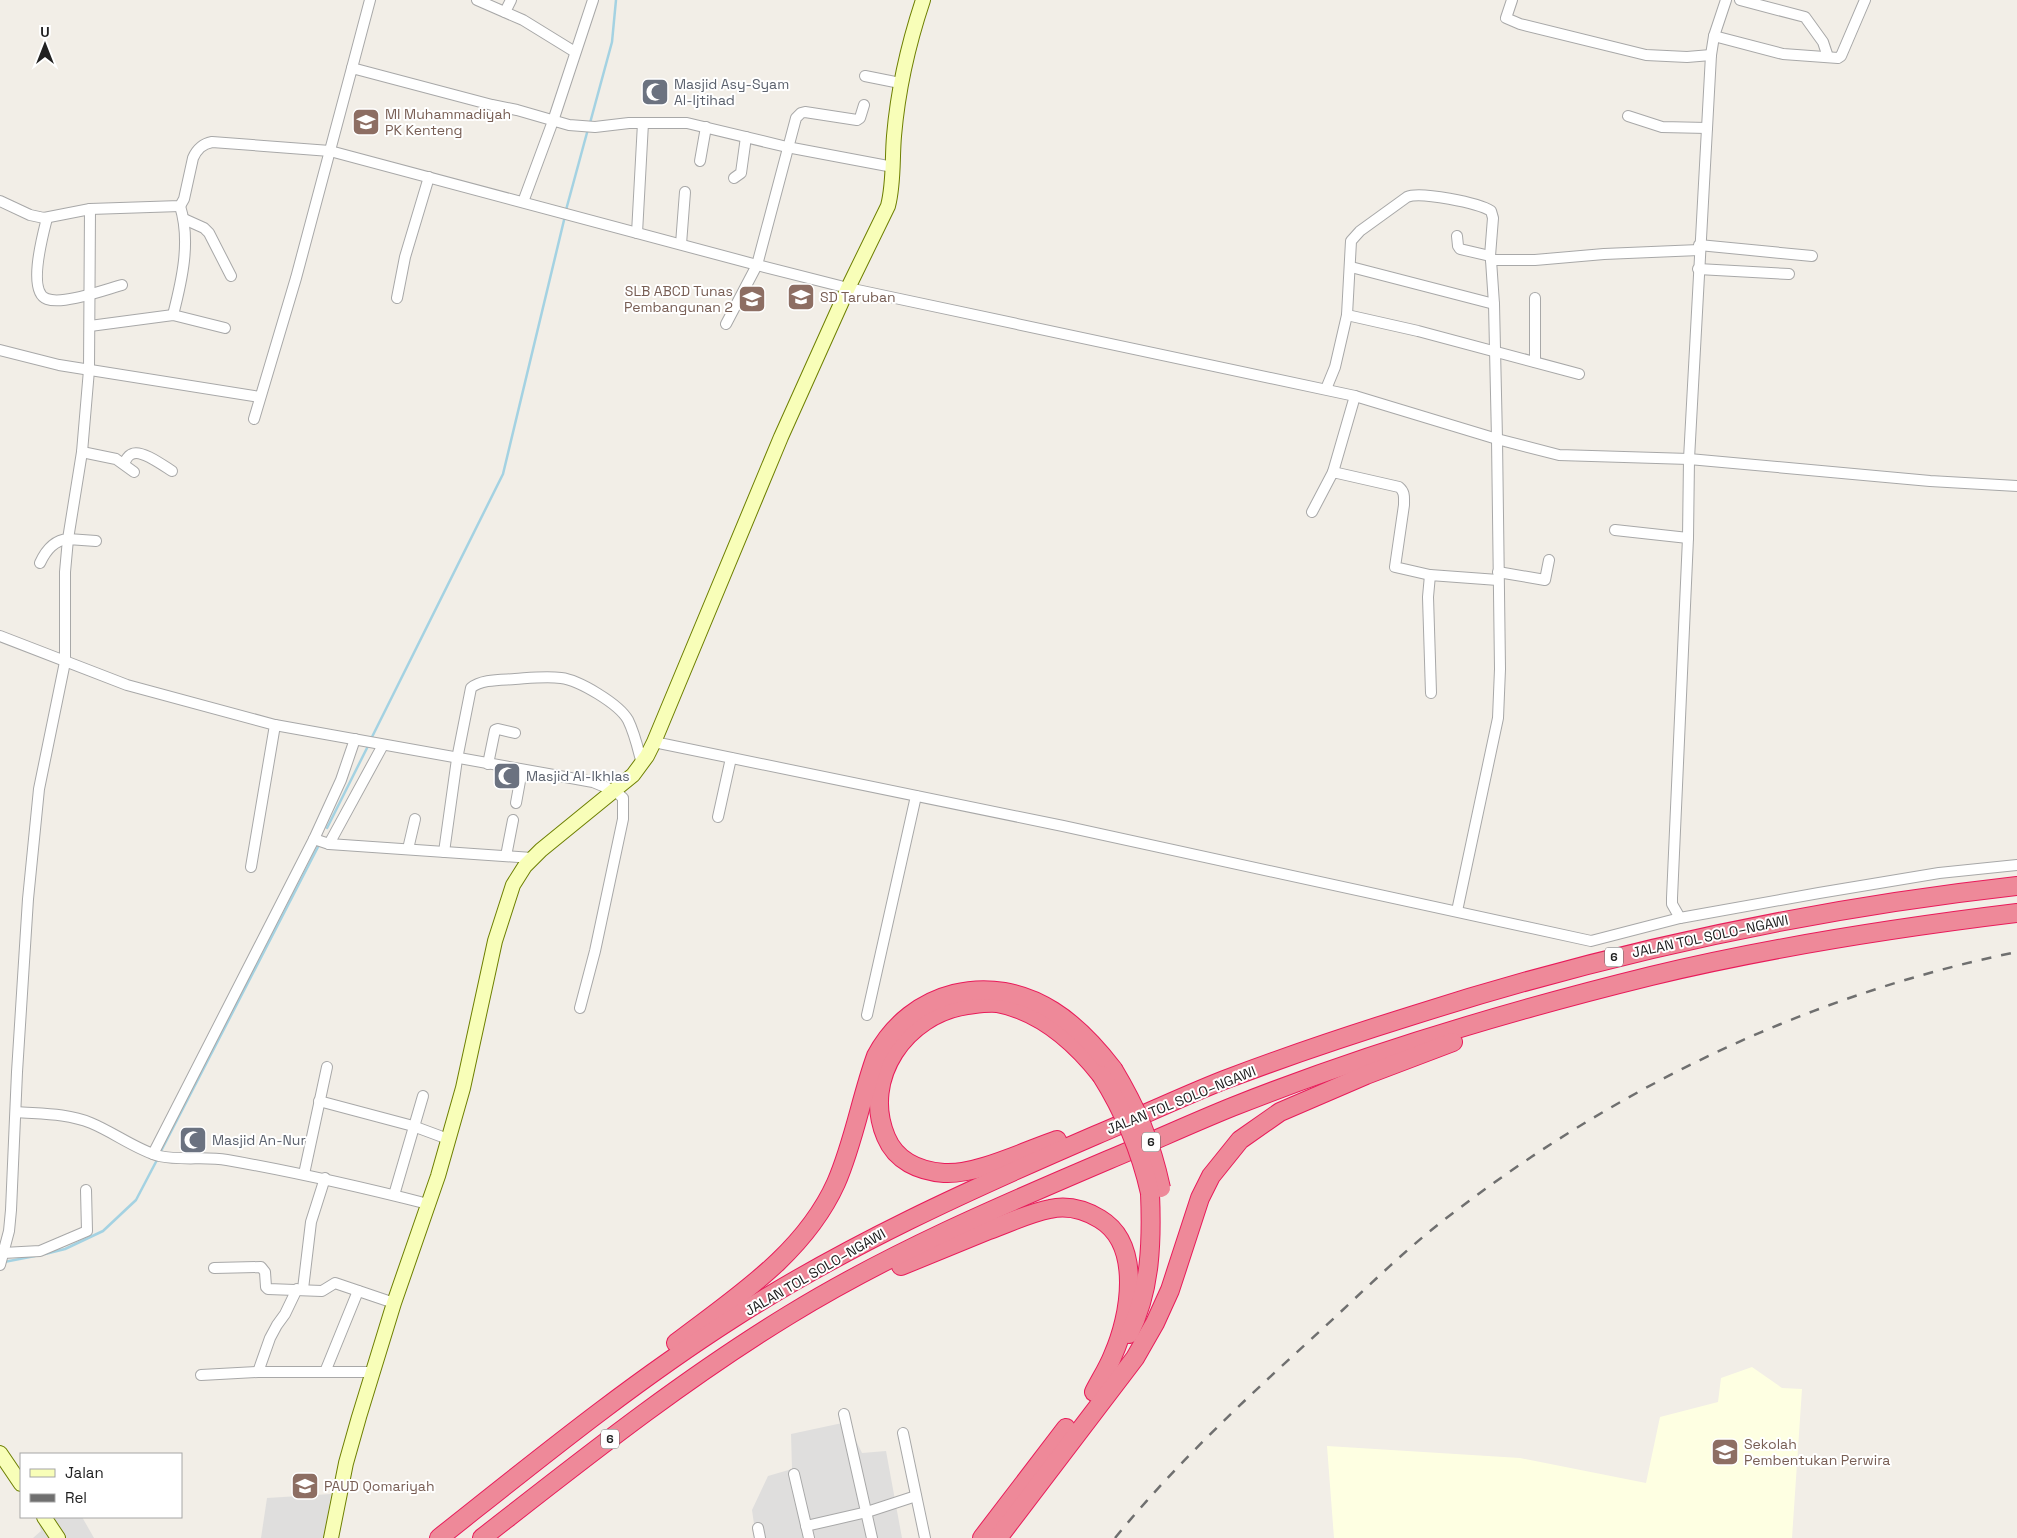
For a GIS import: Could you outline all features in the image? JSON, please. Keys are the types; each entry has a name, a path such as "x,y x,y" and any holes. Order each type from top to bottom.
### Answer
{"highway":[{"name":"JALAN TOL SOLO–NGAWI","path":"439,1538 572,1433 660,1367 732,1318 819,1266 906,1220 999,1177 1224,1080 1338,1039 1432,1009 1506,986 1623,954 1798,918 1928,896 2017,886"},
{"name":"JALAN TOL SOLO–NGAWI","path":"482,1538 629,1424 742,1344 838,1286 1019,1198 1233,1107 1348,1065 1441,1034 1652,976 1792,947 1922,925 2017,913"},
{"path":"572,1433 665,1352 746,1290 781,1260 802,1237 836,1183 876,1056 898,1026 913,1012 933,1000 956,993 993,989 1010,992 1053,1010 1098,1049 1155,1191 1149,1266 1140,1306 1119,1355 1101,1392 998,1538"},
{"path":"982,1538 1101,1392 1134,1358 1155,1323 1170,1290 1200,1198 1211,1176 1240,1140 1280,1112 1357,1078 1583,994"},
{"path":"1107,1072 1062,1034 1036,1018 1007,1006 994,1003 960,1006 929,1018 913,1029 897,1048 884,1072 878,1099 879,1114 890,1144 899,1156 911,1165 927,1171 965,1172 1224,1080"},
{"path":"742,1344 900,1266 1028,1215 1051,1208 1071,1208 1088,1212 1107,1223 1120,1240 1127,1256 1129,1293 1126,1313 1101,1392"}],"main road":[{"path":"331,1538 346,1463 394,1303 448,1139 462,1088 500,924 513,885 532,858 633,775 642,764 654,742 781,437 848,288 888,206 892,193 894,138 900,83 910,40 923,0"},
{"path":"0,1453 20,1483"},
{"path":"45,1518 58,1538"}],"street":[{"path":"254,419 296,278 370,0"},
{"path":"478,0 523,20 575,52"},
{"path":"505,12 511,0"},
{"path":"523,202 553,121 593,0"},
{"path":"1512,0 1506,18 1520,24 1646,55 1687,57 1710,55"},
{"path":"1680,918 1672,904 1672,898 1699,248 1710,55 1726,0"},
{"path":"1740,0 1805,17 1823,42 1828,57"},
{"path":"1714,36 1783,54 1838,58 1841,56 1864,0"},
{"path":"352,68 517,110 569,126 687,123 788,147 893,167"},
{"path":"865,76 900,83"},
{"path":"726,324 756,265 796,118 800,114 808,112 857,120 860,118 864,105"},
{"path":"1628,116 1662,126 1707,128"},
{"path":"637,233 643,123"},
{"path":"700,161 706,127"},
{"path":"734,178 741,173 746,137"},
{"path":"173,315 183,275 184,219 180,206 184,199 196,152 206,143 212,142 330,151 848,288 1326,389 1355,396 1497,440 1566,456 1689,459 1930,481 2017,486"},
{"path":"397,298 405,257 429,176"},
{"path":"681,244 685,192"},
{"path":"1326,389 1335,367 1347,315 1351,267 1350,244 1354,237 1406,196 1432,196 1489,209 1493,218 1491,258 1497,440 1500,669 1498,713 1457,911"},
{"path":"0,201 30,215 47,218 90,209 180,206"},
{"path":"86,1190 87,1231 40,1251 2,1258 12,1210 24,958 39,789 65,662 65,572 68,539 82,452 89,370 90,209"},
{"path":"47,218 38,256 38,291 46,299 63,300 122,285"},
{"path":"184,219 204,228 209,233 231,276"},
{"path":"1457,236 1458,246 1462,250 1491,258 1534,260 1699,248 1812,256"},
{"path":"1351,267 1494,304"},
{"path":"1698,270 1789,274"},
{"path":"1534,362 1535,298"},
{"path":"90,326 173,315 225,328"},
{"path":"1347,315 1418,331 1579,374"},
{"path":"0,350 51,363 89,370 260,397"},
{"path":"1312,512 1332,472 1355,396"},
{"path":"82,452 109,457 124,463 134,472"},
{"path":"124,463 130,454 136,453 152,458 172,471"},
{"path":"1332,472 1403,490 1404,505 1395,567 1430,575 1498,576 1545,580 1549,560"},
{"path":"1615,530 1688,538"},
{"path":"40,564 47,551 59,541 68,539 96,541"},
{"path":"1430,575 1428,597 1431,693"},
{"path":"0,636 127,686 275,725 593,782 615,791 623,798 623,819 595,952 580,1008"},
{"path":"444,852 457,758 471,688 475,684 548,677 564,678 578,684 599,695 622,712 633,733 642,764"},
{"path":"251,866 275,725"},
{"path":"488,764 492,734 495,730 515,733"},
{"path":"321,842 355,739"},
{"path":"654,742 916,796 1591,941 1680,918 1939,873 2017,865"},
{"path":"155,1154 321,842 380,745"},
{"path":"718,817 731,758"},
{"path":"516,803 522,770"},
{"path":"867,1014 916,796"},
{"path":"408,849 415,818"},
{"path":"506,856 513,820"},
{"path":"321,842 532,858"},
{"path":"304,1174 327,1067"},
{"path":"394,1195 423,1096"},
{"path":"319,1101 413,1126 448,1139"},
{"path":"16,1112 53,1114 89,1122 155,1154 174,1158 212,1158 304,1174 428,1204"},
{"path":"258,1372 270,1338 300,1289 311,1222 325,1178"},
{"path":"214,1268 262,1267 265,1272 266,1287 268,1289 322,1291 335,1283 394,1303"},
{"path":"325,1372 358,1291"},
{"path":"201,1375 258,1372 373,1372"},
{"path":"844,1414 872,1538"},
{"path":"904,1433 925,1538"},
{"path":"794,1474 809,1538"},
{"path":"806,1526 867,1512 916,1496"}],"shaded area":[{"name":"Sekolah Pembentukan Perwira","path":"1752,1367 1782,1388 1802,1389 1792,1538 1334,1538 1327,1446 1520,1458 1646,1483 1660,1417 1718,1402 1721,1378"},
{"path":"847,1422 862,1453 886,1451 902,1538 756,1538 752,1510 768,1476 792,1469 791,1434"},
{"path":"331,1494 324,1538 261,1538 267,1498"},
{"path":"37,1518 83,1518 94,1538 33,1538 41,1531"}],"waterway":[{"path":"590,123 612,42 616,0"},
{"path":"566,210 588,129"},
{"path":"371,739 503,474 565,216"},
{"path":"327,828 369,744"},
{"path":"160,1153 319,845"},
{"path":"45,1254 65,1249 103,1231 136,1200 158,1158"},
{"path":"4,1262 35,1256"}],"railway":[{"path":"1115,1538 1160,1486 1208,1437 1257,1389 1383,1273 1441,1222 1524,1162 1589,1121 1656,1083 1725,1048 1796,1018 1868,992 1942,970 2017,952"}],"place":[{"name":"Masjid Asy-Syam Al-Ijtihad","path":"655,92"},
{"name":"MI Muhammadiyah PK Kenteng","path":"366,122"},
{"name":"SD Taruban","path":"801,297"},
{"name":"SLB ABCD Tunas Pembangunan 2","path":"752,299"},
{"name":"Masjid Al-Ikhlas","path":"507,776"},
{"name":"Masjid An-Nur","path":"193,1140"},
{"name":"Sekolah Pembentukan Perwira","path":"1725,1452"},
{"name":"PAUD Qomariyah","path":"305,1486"}]}
